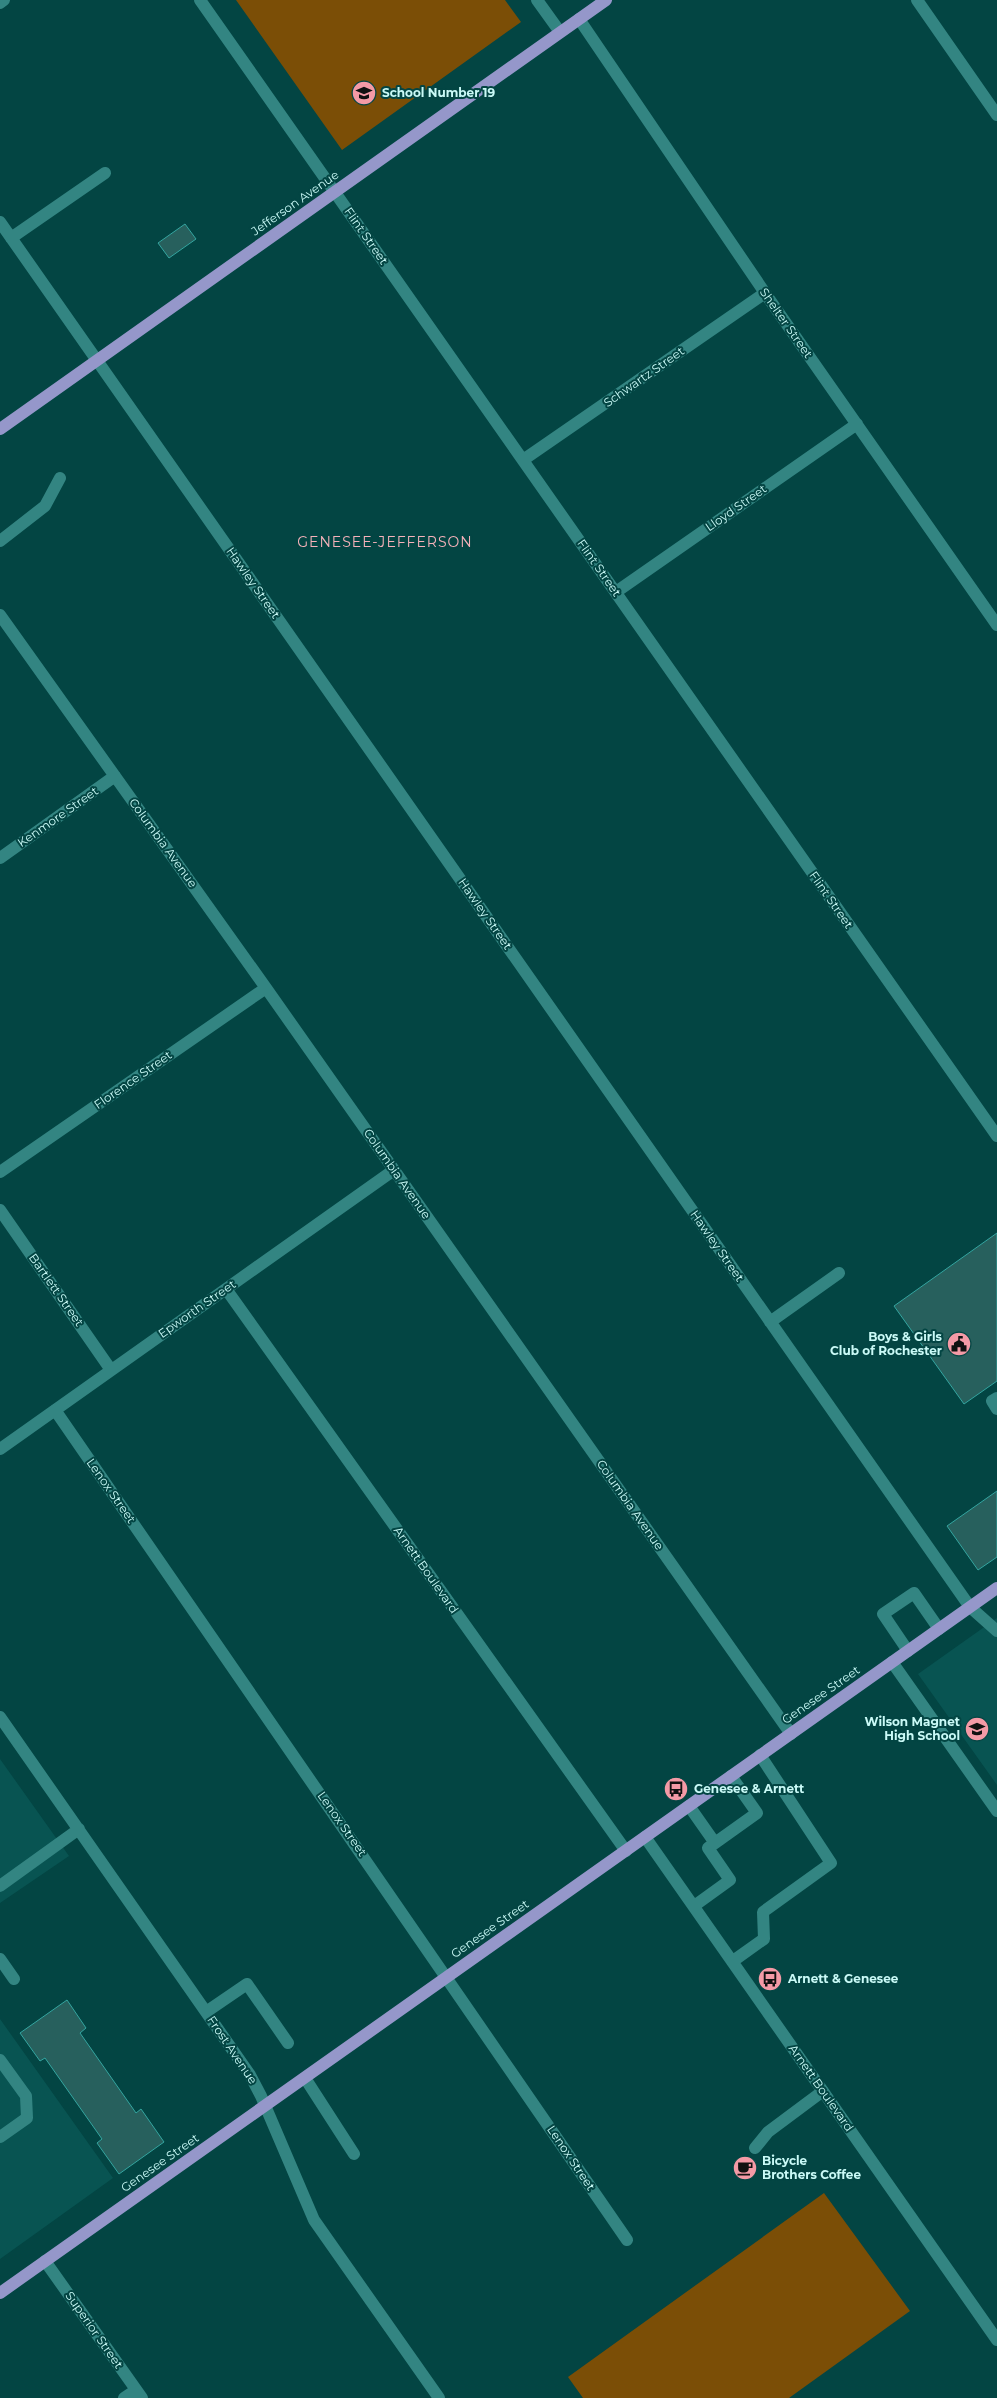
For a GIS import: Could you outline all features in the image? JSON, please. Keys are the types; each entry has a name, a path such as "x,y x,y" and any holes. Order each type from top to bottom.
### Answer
{"main road":[{"name":"Jefferson Avenue","path":"0,429 606,0"},
{"name":"Genesee Street","path":"0,2293 997,1588"}],"street":[{"path":"0,3 4,0"},
{"name":"Flint Street","path":"200,0 997,1136"},
{"path":"537,0 560,32"},
{"path":"916,0 997,115"},
{"name":"Shelter Street","path":"579,19 765,293 997,625"},
{"path":"11,238 105,173"},
{"name":"Hawley Street","path":"0,222 970,1607 997,1631"},
{"name":"Schwartz Street","path":"523,460 765,293"},
{"name":"Lloyd Street","path":"616,592 857,424"},
{"path":"0,541 45,506 60,478"},
{"name":"Columbia Avenue","path":"0,615 266,988 791,1734"},
{"name":"Kenmore Street","path":"0,858 115,776"},
{"name":"Florence Street","path":"0,1172 266,988"},
{"name":"Epworth Street","path":"0,1449 394,1170"},
{"name":"Bartlett Street","path":"0,1210 111,1370"},
{"path":"770,1322 838,1273"},
{"name":"Arnett Boulevard","path":"226,1289 626,1850"},
{"path":"997,1398 992,1401 997,1409"},
{"name":"Lenox Street","path":"55,1410 627,2240"},
{"path":"908,1650 883,1614 906,1598 914,1593 939,1629"},
{"path":"892,1662 993,1797 997,1811"},
{"name":"Frost Avenue","path":"0,1717 250,2075 314,2220 439,2398"},
{"path":"732,1961 764,1938 763,1912 831,1863 760,1755"},
{"path":"694,1906 730,1880 708,1848 757,1813 731,1776"},
{"path":"689,1806 715,1842"},
{"path":"0,1886 79,1829"},
{"name":"Arnett Boulevard","path":"645,1837 997,2340"},
{"path":"0,1959 14,1979"},
{"path":"206,2012 247,1984 288,2044"},
{"path":"0,2137 27,2118 26,2096 1,2062"},
{"path":"305,2078 354,2154"},
{"path":"755,2148 768,2132 823,2091"},
{"name":"Superior Street","path":"46,2261 139,2394"},
{"path":"124,2398 139,2394"}],"shaded area":[{"name":"School Number 19","path":"236,0 505,0 521,22 342,150"},
{"name":"Wilson Magnet High School","path":"997,1618 997,1785 918,1674"},
{"path":"0,1759 69,1856 0,1903"},
{"path":"0,2019 113,2178 0,2259"},
{"path":"824,2193 910,2311 789,2398 583,2398 568,2377"}],"building":[{"path":"185,224 196,239 169,258 158,243"},
{"name":"Boys & Girls Club of Rochester","path":"997,1233 997,1381 964,1404 894,1306"},
{"path":"997,1491 997,1557 978,1570 947,1526"},
{"path":"67,2000 86,2028 80,2033 136,2113 141,2109 164,2142 119,2174 97,2143 102,2139 45,2058 40,2061 20,2033"}],"place":[{"name":"School Number 19","path":"364,93"},
{"name":"Boys & Girls Club of Rochester","path":"959,1344"},
{"name":"Wilson Magnet High School","path":"977,1729"},
{"name":"Genesee & Arnett","path":"676,1789"},
{"name":"Arnett & Genesee","path":"770,1979"},
{"name":"Bicycle Brothers Coffee","path":"745,2168"}],"district":[{"name":"GENESEE-JEFFERSON","path":"385,542"}]}
